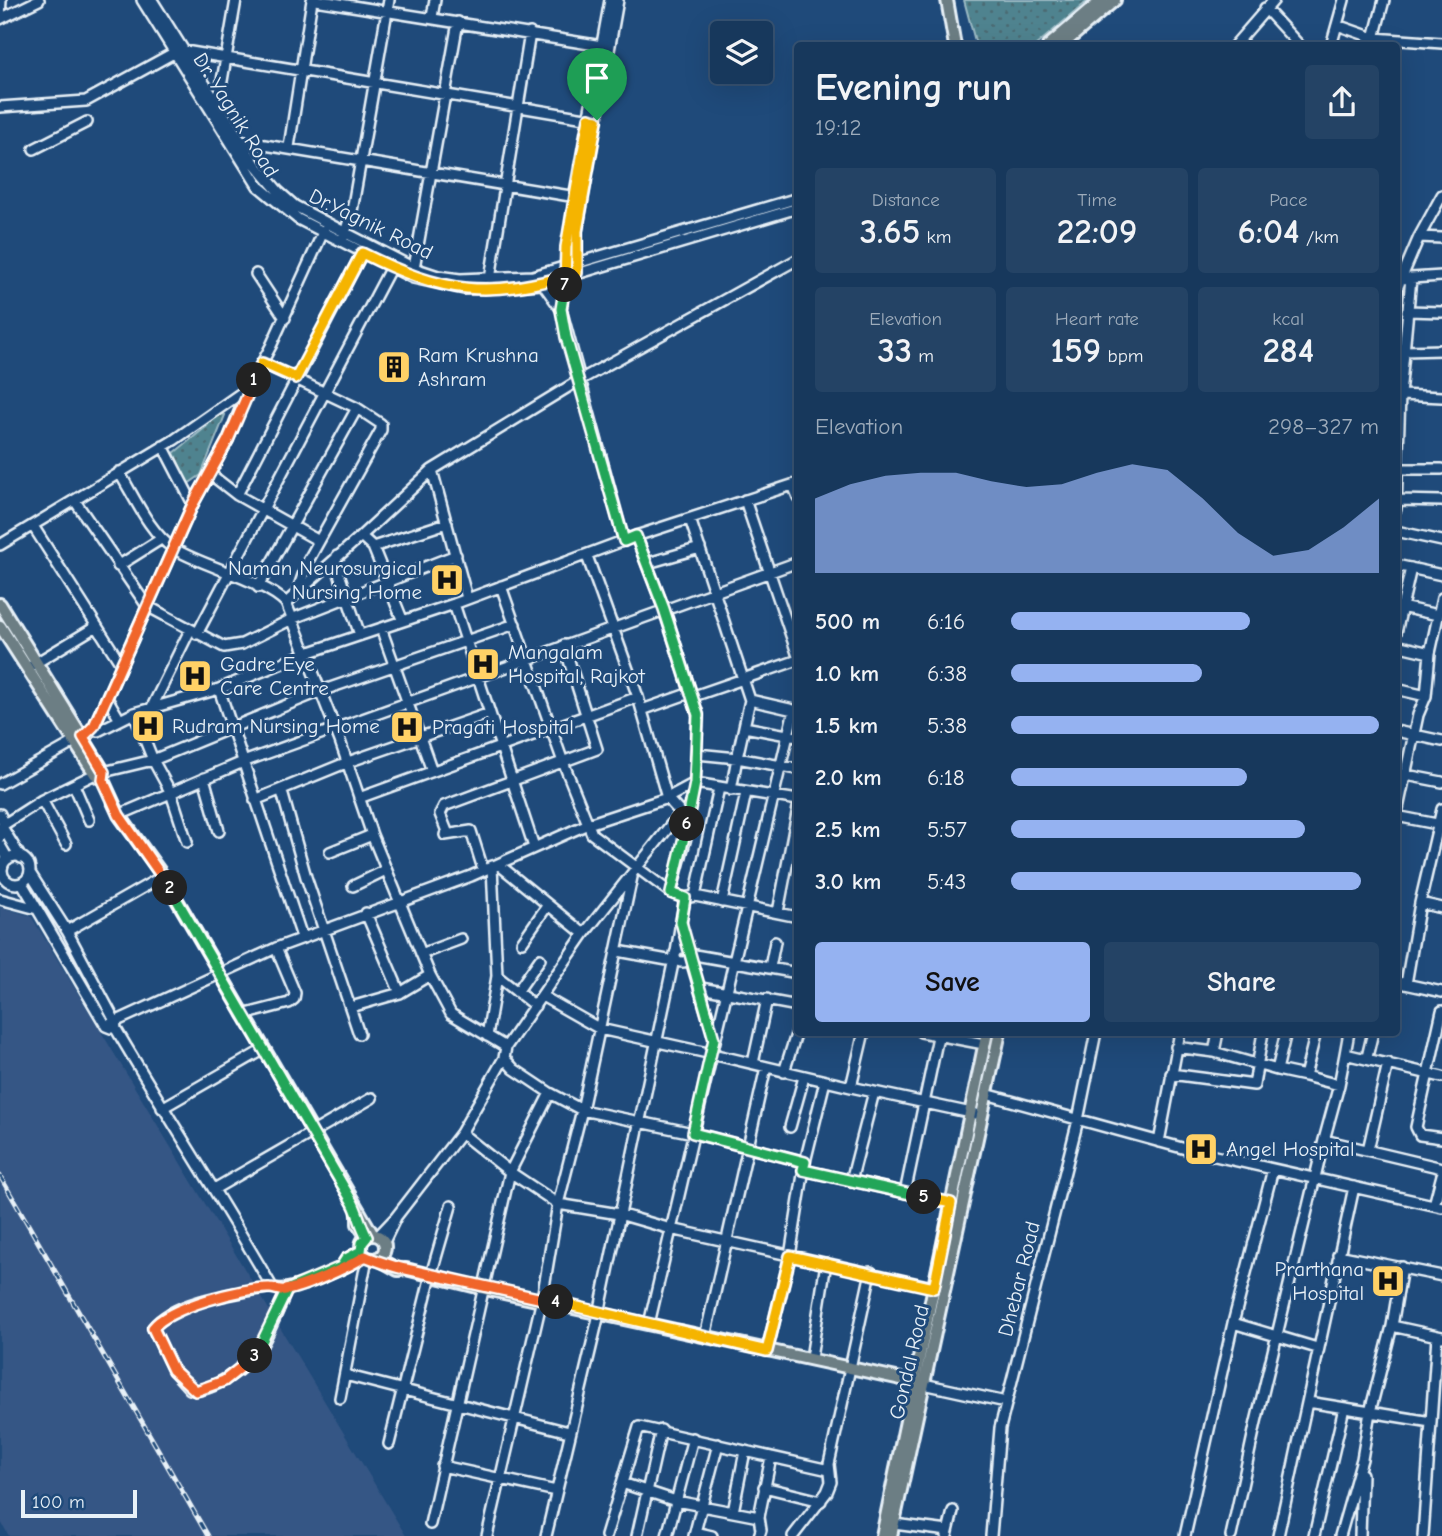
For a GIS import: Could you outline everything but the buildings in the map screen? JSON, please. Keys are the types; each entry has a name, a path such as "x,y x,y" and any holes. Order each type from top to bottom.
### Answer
{"main road":[{"path":"947,0 954,42"},
{"path":"1053,42 1102,0"},
{"path":"1066,42 1115,0"},
{"path":"0,604 32,665"},
{"path":"0,626 88,734 100,776 119,815 163,876 222,975 358,1213 358,1223 375,1237"},
{"name":"Gondal Road","path":"891,1536 940,1289 999,1036"},
{"name":"Gondal Road","path":"940,1289 951,1203 986,1038"},
{"path":"375,1237 362,1243 370,1256 398,1270 406,1269 481,1288 542,1299 599,1314 920,1383"},
{"path":"370,1256 375,1237"},
{"name":"Gondal Road","path":"882,1536 920,1383"}],"street":[{"path":"1,0 0,19 39,0"},
{"name":"Dr. Yagnik Road","path":"142,0 258,186 298,219 323,233 344,238 362,253 430,283 464,289 544,284 572,270 794,209"},
{"name":"Dr.Yagnik Road","path":"152,0 242,141 278,191 295,206 327,223 344,238 414,268 460,279 533,276 572,270 794,199"},
{"path":"218,104 236,0"},
{"path":"289,147 299,68 313,0 348,3 601,46"},
{"path":"344,238 389,0"},
{"path":"432,17 435,0"},
{"path":"593,119 601,46 610,0"},
{"path":"561,309 572,270 578,198 618,0"},
{"path":"1237,42 1275,0"},
{"path":"1332,42 1345,0"},
{"path":"1337,25 1373,42 1384,0"},
{"path":"1265,8 1296,42"},
{"path":"414,268 458,22"},
{"path":"490,279 530,33"},
{"path":"1400,42 1442,43"},
{"path":"0,107 86,101 174,50 184,50 593,119"},
{"path":"34,149 87,122"},
{"path":"242,141 578,198"},
{"path":"1442,195 1419,237 1407,278 1405,351 1400,396 1442,397"},
{"path":"88,734 107,698 193,504 228,440 248,388 285,318 327,223"},
{"path":"1419,237 1442,238"},
{"path":"237,495 362,253"},
{"path":"286,603 432,470 578,381 794,261"},
{"path":"152,707 193,632 230,573 391,267"},
{"path":"256,274 285,318"},
{"path":"1400,286 1407,278 1442,276"},
{"path":"544,284 561,309 578,381 624,541"},
{"path":"1407,312 1442,312"},
{"path":"1405,351 1442,350"},
{"path":"262,363 357,408 378,420 381,430 319,541 301,577 297,592"},
{"path":"0,545 163,446 248,388"},
{"path":"258,587 357,408"},
{"path":"163,446 193,504"},
{"path":"1400,469 1442,469"},
{"path":"432,470 467,598"},
{"path":"119,472 162,539 174,549 230,573 286,603 348,762 372,835 430,975 451,1014 506,1047"},
{"path":"210,474 237,495 319,541"},
{"path":"0,784 88,734 134,713 219,689 307,653 402,619 454,604 636,536 794,485"},
{"path":"745,500 794,646"},
{"path":"1400,500 1442,501"},
{"path":"75,501 147,606 193,632 230,647 294,618 456,555"},
{"path":"690,519 750,700 731,790"},
{"path":"373,547 447,523"},
{"path":"33,526 121,664"},
{"path":"1400,532 1442,541"},
{"path":"361,536 373,547 402,619"},
{"path":"375,1237 396,1217 461,1133 504,1058 506,1047 584,934 683,816 695,783 698,715 664,609 636,536"},
{"path":"118,566 162,539"},
{"path":"648,563 700,548"},
{"path":"337,556 335,562 360,635"},
{"path":"587,556 638,697 667,798 683,816 687,834 671,893"},
{"path":"119,815 243,762 336,730 407,701 528,661 611,627 794,564"},
{"path":"1400,566 1442,575"},
{"path":"1410,568 1400,607 1438,615"},
{"path":"501,586 589,828 635,872 671,893 794,916"},
{"path":"1400,804 1426,696 1430,653 1442,598"},
{"path":"454,604 534,847"},
{"path":"2,829 42,800 74,785 153,760 321,691 515,624"},
{"path":"32,665 97,626"},
{"path":"381,628 432,771"},
{"path":"564,645 597,749 585,757 513,779 444,806 440,814 446,835 471,831 491,866 584,934"},
{"path":"1400,646 1430,653"},
{"path":"642,710 794,659"},
{"path":"219,689 302,937"},
{"path":"1400,691 1426,696"},
{"path":"359,799 638,697"},
{"path":"107,698 120,720"},
{"path":"750,700 794,711"},
{"path":"134,713 153,760 171,793 187,842"},
{"path":"255,800 282,792 348,762 490,713"},
{"path":"649,1324 714,1039 736,961 782,766 794,737 744,727"},
{"path":"1400,732 1442,741"},
{"path":"697,754 794,768"},
{"path":"1400,774 1442,782"},
{"path":"204,778 219,831"},
{"path":"22,883 106,1026 115,1025 276,947 471,876 534,847 667,798 695,783 794,800"},
{"path":"74,785 89,820"},
{"path":"546,1536 641,1124 681,922 719,788"},
{"path":"282,792 323,929 359,1034"},
{"path":"722,901 746,793"},
{"path":"42,800 66,844"},
{"path":"1442,809 1401,983 1442,992"},
{"path":"0,814 2,829 28,864 30,873 67,931 115,1025 162,1108 216,1188 272,1287"},
{"path":"1400,818 1440,825"},
{"path":"778,912 794,829"},
{"path":"330,852 372,835"},
{"path":"0,845 8,859"},
{"path":"8,859 21,858"},
{"path":"8,859 1,872 4,885 22,883 30,873"},
{"path":"487,1036 497,976 491,866"},
{"path":"353,886 386,870"},
{"path":"487,1536 542,1299 558,1204 582,1110 635,872"},
{"path":"67,931 163,876"},
{"path":"0,899 37,909"},
{"path":"1420,904 1442,908"},
{"path":"522,942 547,906"},
{"path":"366,914 400,993"},
{"path":"681,922 714,1039"},
{"path":"421,954 461,939"},
{"path":"770,967 775,943"},
{"path":"243,1015 289,1003 294,999 295,993 276,947"},
{"path":"618,951 675,956 683,962 688,952"},
{"path":"688,952 794,971"},
{"path":"517,992 540,959"},
{"path":"351,1007 400,993 430,975"},
{"path":"497,976 535,1006"},
{"path":"701,988 794,1005"},
{"path":"542,996 600,1029 825,1082 982,1115"},
{"path":"753,1063 767,999"},
{"path":"1442,1012 1417,1132 1442,1138"},
{"path":"784,1072 795,1036"},
{"path":"851,1087 863,1036"},
{"path":"905,1193 939,1036"},
{"path":"962,1036 986,1038"},
{"name":"Dhebar Road","path":"991,1536 996,1451 1006,1402 1078,1120 1095,1036"},
{"path":"1159,1142 1179,1036"},
{"path":"1214,1052 1217,1036"},
{"path":"1171,1074 1254,1085 1262,1036"},
{"path":"1277,1070 1285,1036"},
{"path":"1305,1076 1315,1036"},
{"path":"1231,1536 1313,1178 1339,1085 1348,1036"},
{"path":"1367,1057 1372,1036"},
{"path":"1176,1046 1214,1052 1339,1085"},
{"path":"162,1108 263,1050"},
{"path":"1345,1054 1367,1057 1442,1077"},
{"path":"504,1058 514,1069 582,1110 693,1133 852,1181 951,1203"},
{"path":"1368,1150 1388,1063"},
{"path":"705,1337 766,1067"},
{"path":"790,1127 804,1077"},
{"path":"767,1351 790,1256 804,1166 825,1082"},
{"path":"852,1181 874,1092"},
{"path":"430,1524 481,1288 510,1172 550,1093"},
{"path":"986,1094 1159,1142 1438,1206 1442,1175"},
{"path":"216,1188 372,1098"},
{"path":"461,1133 510,1172 558,1204 619,1214 671,1229 728,1239 790,1256 940,1289"},
{"path":"1324,1140 1442,1168"},
{"path":"1185,1536 1233,1323 1273,1169"},
{"path":"1278,1536 1353,1187"},
{"path":"389,1444 430,1275 452,1206"},
{"path":"1338,1255 1442,1276"},
{"path":"287,1290 254,1356 224,1381 202,1391 190,1390 173,1370 153,1328 156,1323 171,1313 215,1298 272,1287 287,1290 370,1256"},
{"path":"340,1398 370,1256"},
{"path":"811,1358 825,1263"},
{"path":"1340,1536 1362,1458 1370,1412 1392,1326 1402,1267"},
{"path":"793,1536 830,1486 828,1470 871,1272"},
{"path":"1233,1323 1317,1348"},
{"path":"1392,1326 1439,1336 1423,1536"},
{"path":"345,1375 569,1432"},
{"path":"920,1383 1006,1402"},
{"path":"1308,1402 1431,1422"},
{"path":"1314,1536 1344,1408"},
{"path":"606,1536 636,1431 643,1426 828,1470"},
{"path":"637,1536 660,1430"},
{"path":"667,1536 694,1438"},
{"path":"712,1536 694,1534 718,1444"},
{"path":"733,1512 745,1451"},
{"path":"759,1536 759,1517 771,1457"},
{"path":"1360,1536 1362,1458"},
{"path":"442,1466 556,1491"},
{"path":"622,1483 676,1501 759,1517"},
{"path":"764,1487 821,1501"},
{"path":"894,1524 948,1533 953,1511"}],"shaded area":[{"path":"0,907 31,916 406,1536 9,1536 0,1520"}],"green space":[{"path":"964,0 1089,0 1040,42 975,42"},
{"path":"216,412 225,415 201,475 188,484 174,453 207,426"}],"railway":[{"path":"0,1176 208,1536"}],"place":[{"name":"Ram Krushna Ashram","path":"394,367"},
{"name":"Naman Neurosurgical Nursing Home","path":"447,580"},
{"name":"Mangalam Hospital, Rajkot","path":"483,664"},
{"name":"Gadre Eye Care Centre","path":"195,676"},
{"name":"Rudram Nursing Home","path":"148,726"},
{"name":"Pragati Hospital","path":"407,727"},
{"name":"Angel Hospital","path":"1201,1149"},
{"name":"Prarthana Hospital","path":"1388,1281"}],"route":[{"path":"597,120 577,231 577,273 567,276 544,284 517,288 464,289 413,278 362,253 296,378 262,363 248,388 228,440 193,504 94,726 89,727 89,734 83,737 104,772 103,780 119,815 163,876 222,975 353,1203 358,1213 358,1223 367,1237 363,1239 361,1251 346,1259 341,1267 287,1290 254,1356 224,1381 202,1391 190,1390 173,1370 153,1328 156,1323 171,1313 215,1298 272,1287 287,1290 341,1267 350,1266 365,1256 370,1259 377,1258 398,1270 406,1269 767,1351 769,1333 790,1256 934,1288 951,1203 803,1170 805,1162 693,1133 714,1039 681,922 685,898 671,893 687,834 686,819 695,783 698,715 648,563 636,536 624,541 571,356 561,309 567,276 566,247 589,118 597,120"}]}
